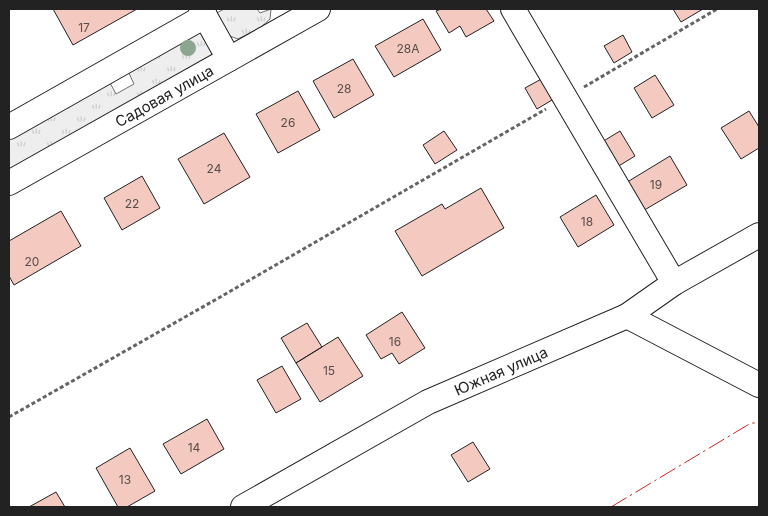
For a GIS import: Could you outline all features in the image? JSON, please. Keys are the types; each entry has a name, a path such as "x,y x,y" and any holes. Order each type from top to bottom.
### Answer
{"street":[{"name":"Садовая улица","path":"9,183 229,59 286,16 318,9"},
{"path":"513,9 674,283"},
{"path":"9,127 203,12 229,59"},
{"name":"Южная улица","path":"244,507 428,402 627,316 674,283 759,235"},
{"path":"627,316 759,385"}],"path":[{"path":"9,417 566,98 717,9"}],"green space":[{"path":"224,9 257,9 260,13 271,9 270,19 260,28 238,39 227,35 215,14"},
{"path":"191,31 206,34 214,48 210,58 9,172 9,137 108,79 116,94 134,84 127,69"}],"building":[{"path":"53,9 137,9 73,45"},
{"path":"441,9 486,9 494,21 466,37 460,26 449,33 436,11"},
{"path":"673,9 703,9 681,22"},
{"path":"423,19 441,50 394,77 375,46"},
{"path":"623,35 632,52 614,63 604,46"},
{"path":"353,59 374,95 334,118 313,81"},
{"path":"655,75 674,105 652,118 634,88"},
{"path":"545,77 557,97 537,109 525,88"},
{"path":"298,91 320,130 278,153 256,114"},
{"path":"749,111 759,127 759,148 741,159 721,128"},
{"path":"444,131 457,150 435,164 423,145"},
{"path":"620,131 635,156 617,167 602,142"},
{"path":"224,133 250,177 204,204 178,159"},
{"path":"670,156 687,185 641,212 624,184"},
{"path":"142,176 160,208 122,230 104,198"},
{"path":"481,188 504,228 422,276 395,231 442,204 445,209"},
{"path":"596,195 614,225 578,247 560,217"},
{"path":"61,211 81,246 14,285 9,276 9,241"},
{"path":"402,312 425,348 399,364 392,353 381,359 366,335"},
{"path":"307,323 322,347 296,363 281,338"},
{"path":"338,337 363,376 320,402 296,363"},
{"path":"282,366 301,399 276,413 257,380"},
{"path":"207,419 224,449 181,474 163,444"},
{"path":"473,442 490,469 468,482 451,455"},
{"path":"130,448 155,491 127,507 118,507 96,468"},
{"path":"56,492 65,507 29,507"}],"power":[{"path":"611,507 751,423 759,423"}]}
